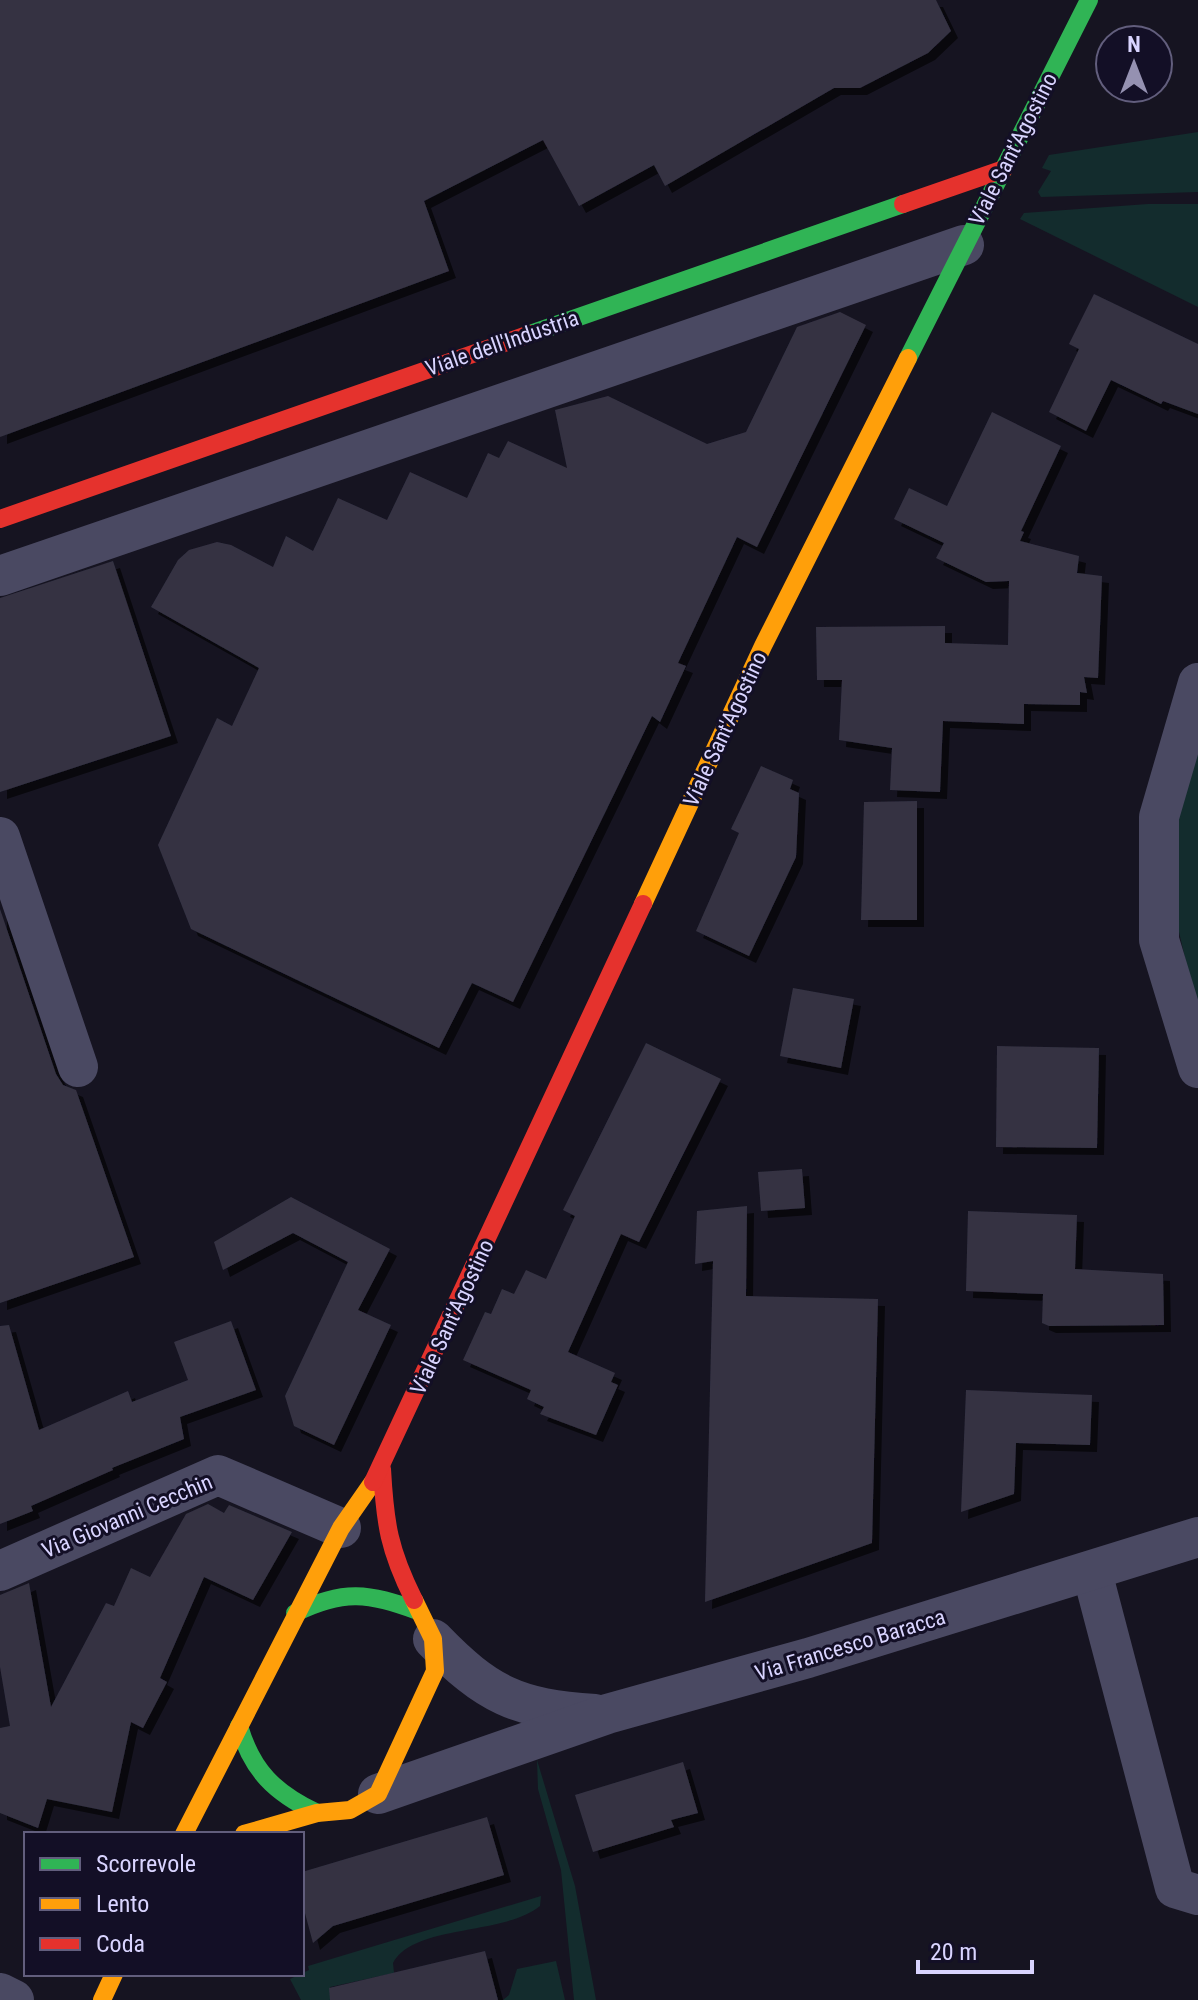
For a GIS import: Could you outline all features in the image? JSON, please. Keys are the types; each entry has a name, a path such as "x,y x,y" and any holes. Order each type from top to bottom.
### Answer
{"main road":[{"name":"Viale Sant'Agostino","path":"185,1832 341,1528 382,1469 763,646 1089,0"},
{"name":"Viale dell'Industria","path":"0,519 1004,169"},
{"name":"Viale Sant'Agostino","path":"378,1794 435,1671 426,1625 393,1558 385,1521 382,1469"},
{"path":"295,1613 324,1599 350,1592 385,1599 426,1625"},
{"path":"239,1726 245,1753 268,1785 289,1800 317,1813"},
{"path":"251,1832 317,1813 350,1810 378,1794"},
{"path":"102,2000 113,1976"}],"street":[{"path":"0,576 964,245"},
{"path":"1196,691 1159,817 1159,940 1198,1068"},
{"path":"0,837 78,1067"},
{"name":"Via Giovanni Cecchin","path":"0,1571 218,1475 341,1528"},
{"name":"Via Francesco Baracca","path":"378,1794 607,1714 808,1658 1198,1537"},
{"path":"1092,1572 1175,1888 1198,1895"},
{"name":"Via Francesco Baracca","path":"426,1625 469,1677 507,1697 551,1711 607,1714"},
{"path":"0,1993 14,2000"}],"green space":[{"path":"1198,132 1198,192 1041,197 1038,192 1051,171 1042,168 1049,155"},
{"path":"1148,204 1198,204 1198,307 1020,219 1024,213"},
{"path":"1198,742 1198,1014 1176,919 1178,812"},
{"path":"537,1760 575,1886 596,2000 574,2000 561,1870 538,1789"},
{"path":"541,1896 540,1906 524,1915 420,1942 404,1951 393,1963 394,1973 330,1987 332,2000 301,2000 290,1979 304,1976 309,1970 308,1966"},
{"path":"556,1961 565,2000 503,2000 509,1995 517,1969"}],"building":[{"path":"0,0 936,0 951,31 928,53 860,88 834,88 665,186 654,165 579,206 543,140 424,201 449,271 0,437"},
{"path":"1094,294 1198,344 1198,414 1163,401 1161,404 1111,380 1086,431 1049,412 1079,349 1069,344"},
{"path":"840,312 866,325 757,547 737,537 678,663 686,666 660,722 652,716 513,1002 472,983 439,1048 191,929 158,845 217,718 232,726 259,668 151,607 178,560 189,550 217,542 231,545 273,567 286,536 313,551 338,498 387,520 410,472 467,498 488,453 499,458 508,441 567,468 555,410 608,396 707,444 746,432 797,327"},
{"path":"992,412 1061,446 1021,531 1024,532 1020,541 1079,556 1077,573 1102,576 1098,678 1084,677 1087,693 1080,692 1080,705 1024,704 1024,724 943,721 940,792 890,790 892,748 839,740 842,680 817,680 816,627 945,626 945,643 1008,645 1009,581 986,582 936,558 944,543 894,519 909,488 947,506"},
{"path":"113,561 171,736 0,792 0,598"},
{"path":"761,766 793,780 790,789 799,793 796,857 749,956 696,931 739,833 731,829"},
{"path":"917,801 917,920 861,920 864,802"},
{"path":"0,909 56,1074 63,1085 76,1090 134,1257 0,1303"},
{"path":"793,988 854,999 841,1068 780,1056"},
{"path":"646,1043 721,1079 639,1242 621,1234 568,1352 615,1373 611,1382 618,1385 596,1435 540,1414 544,1407 527,1399 531,1390 463,1360 485,1312 491,1314 502,1289 514,1294 526,1270 546,1279 575,1216 563,1210"},
{"path":"997,1046 1099,1048 1097,1148 996,1147"},
{"path":"802,1169 805,1208 761,1211 758,1172"},
{"path":"291,1197 390,1249 358,1310 391,1325 334,1445 294,1426 285,1396 348,1262 293,1233 223,1270 214,1242"},
{"path":"747,1206 746,1296 878,1299 872,1543 705,1602 713,1261 695,1264 697,1211"},
{"path":"968,1211 1077,1215 1075,1269 1163,1274 1164,1325 1049,1326 1042,1323 1043,1294 966,1291"},
{"path":"231,1321 256,1390 180,1417 184,1439 112,1468 31,1506 33,1511 0,1524 0,1326 9,1325 39,1430 128,1391 132,1402 188,1380 174,1342"},
{"path":"966,1390 1092,1395 1090,1445 1016,1443 1014,1494 961,1512"},
{"path":"208,1504 224,1513 229,1505 292,1532 253,1600 204,1577 160,1678 167,1682 143,1728 131,1722 112,1812 47,1799 38,1828 0,1813 0,1728 10,1726 0,1667 0,1595 29,1583 51,1707 106,1603 114,1606 131,1568 150,1577 186,1514"},
{"path":"683,1762 698,1813 671,1820 674,1827 593,1852 575,1795"},
{"path":"487,1817 504,1875 333,1926 313,1943 304,1909 304,1871"},
{"path":"485,1951 498,2000 330,2000 329,1988"}],"traffic: fast":[{"path":"908,358 1089,0"},
{"path":"530,334 903,204"},
{"path":"295,1613 328,1600 356,1596 385,1600 418,1611"},
{"path":"239,1726 251,1756 267,1779 277,1789 317,1813"}],"traffic: slow":[{"path":"643,904 763,646 908,358"},
{"path":"185,1832 341,1528 373,1482"},
{"path":"251,1832 317,1813 350,1810 378,1794 435,1671 433,1639 414,1600"},
{"path":"102,2000 113,1976"}],"traffic: jam":[{"path":"903,204 1004,169"},
{"path":"0,519 530,334"},
{"path":"373,1482 643,904"},
{"path":"382,1469 390,1536 414,1600"}]}
